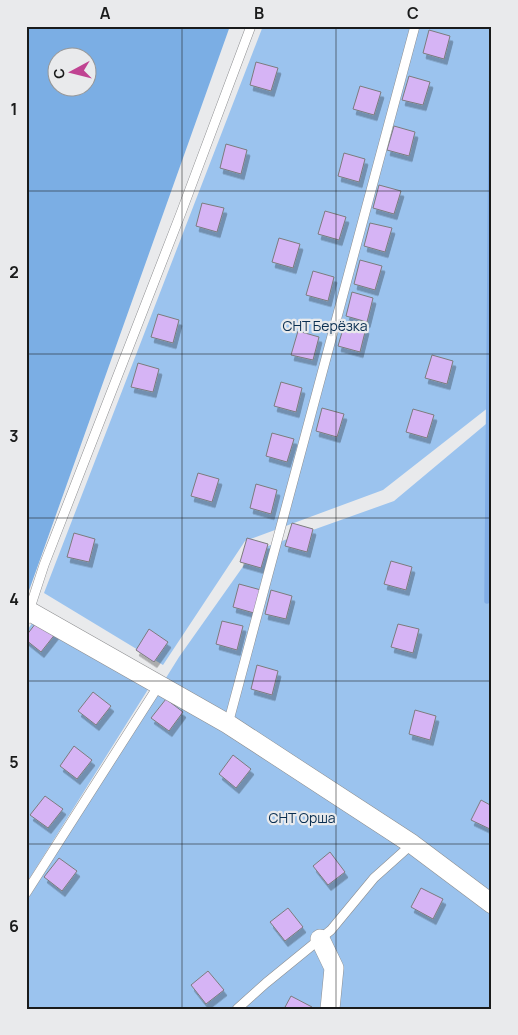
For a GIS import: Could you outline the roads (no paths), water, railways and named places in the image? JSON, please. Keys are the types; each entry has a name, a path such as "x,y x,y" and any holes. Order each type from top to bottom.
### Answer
{"street":[{"path":"28,613 228,724 412,844 492,904"},
{"path":"320,938 334,968 330,1009"}],"lane":[{"path":"28,613 44,565 181,213 251,26"},
{"path":"228,724 416,26"},
{"path":"26,893 158,684"},
{"path":"237,1009 331,930 374,878 412,844"}],"waterway":[{"path":"487,601 492,31"}],"park label":[{"name":"СНТ Берёзка","path":"325,326"},
{"name":"СНТ Орша","path":"302,818"}]}
